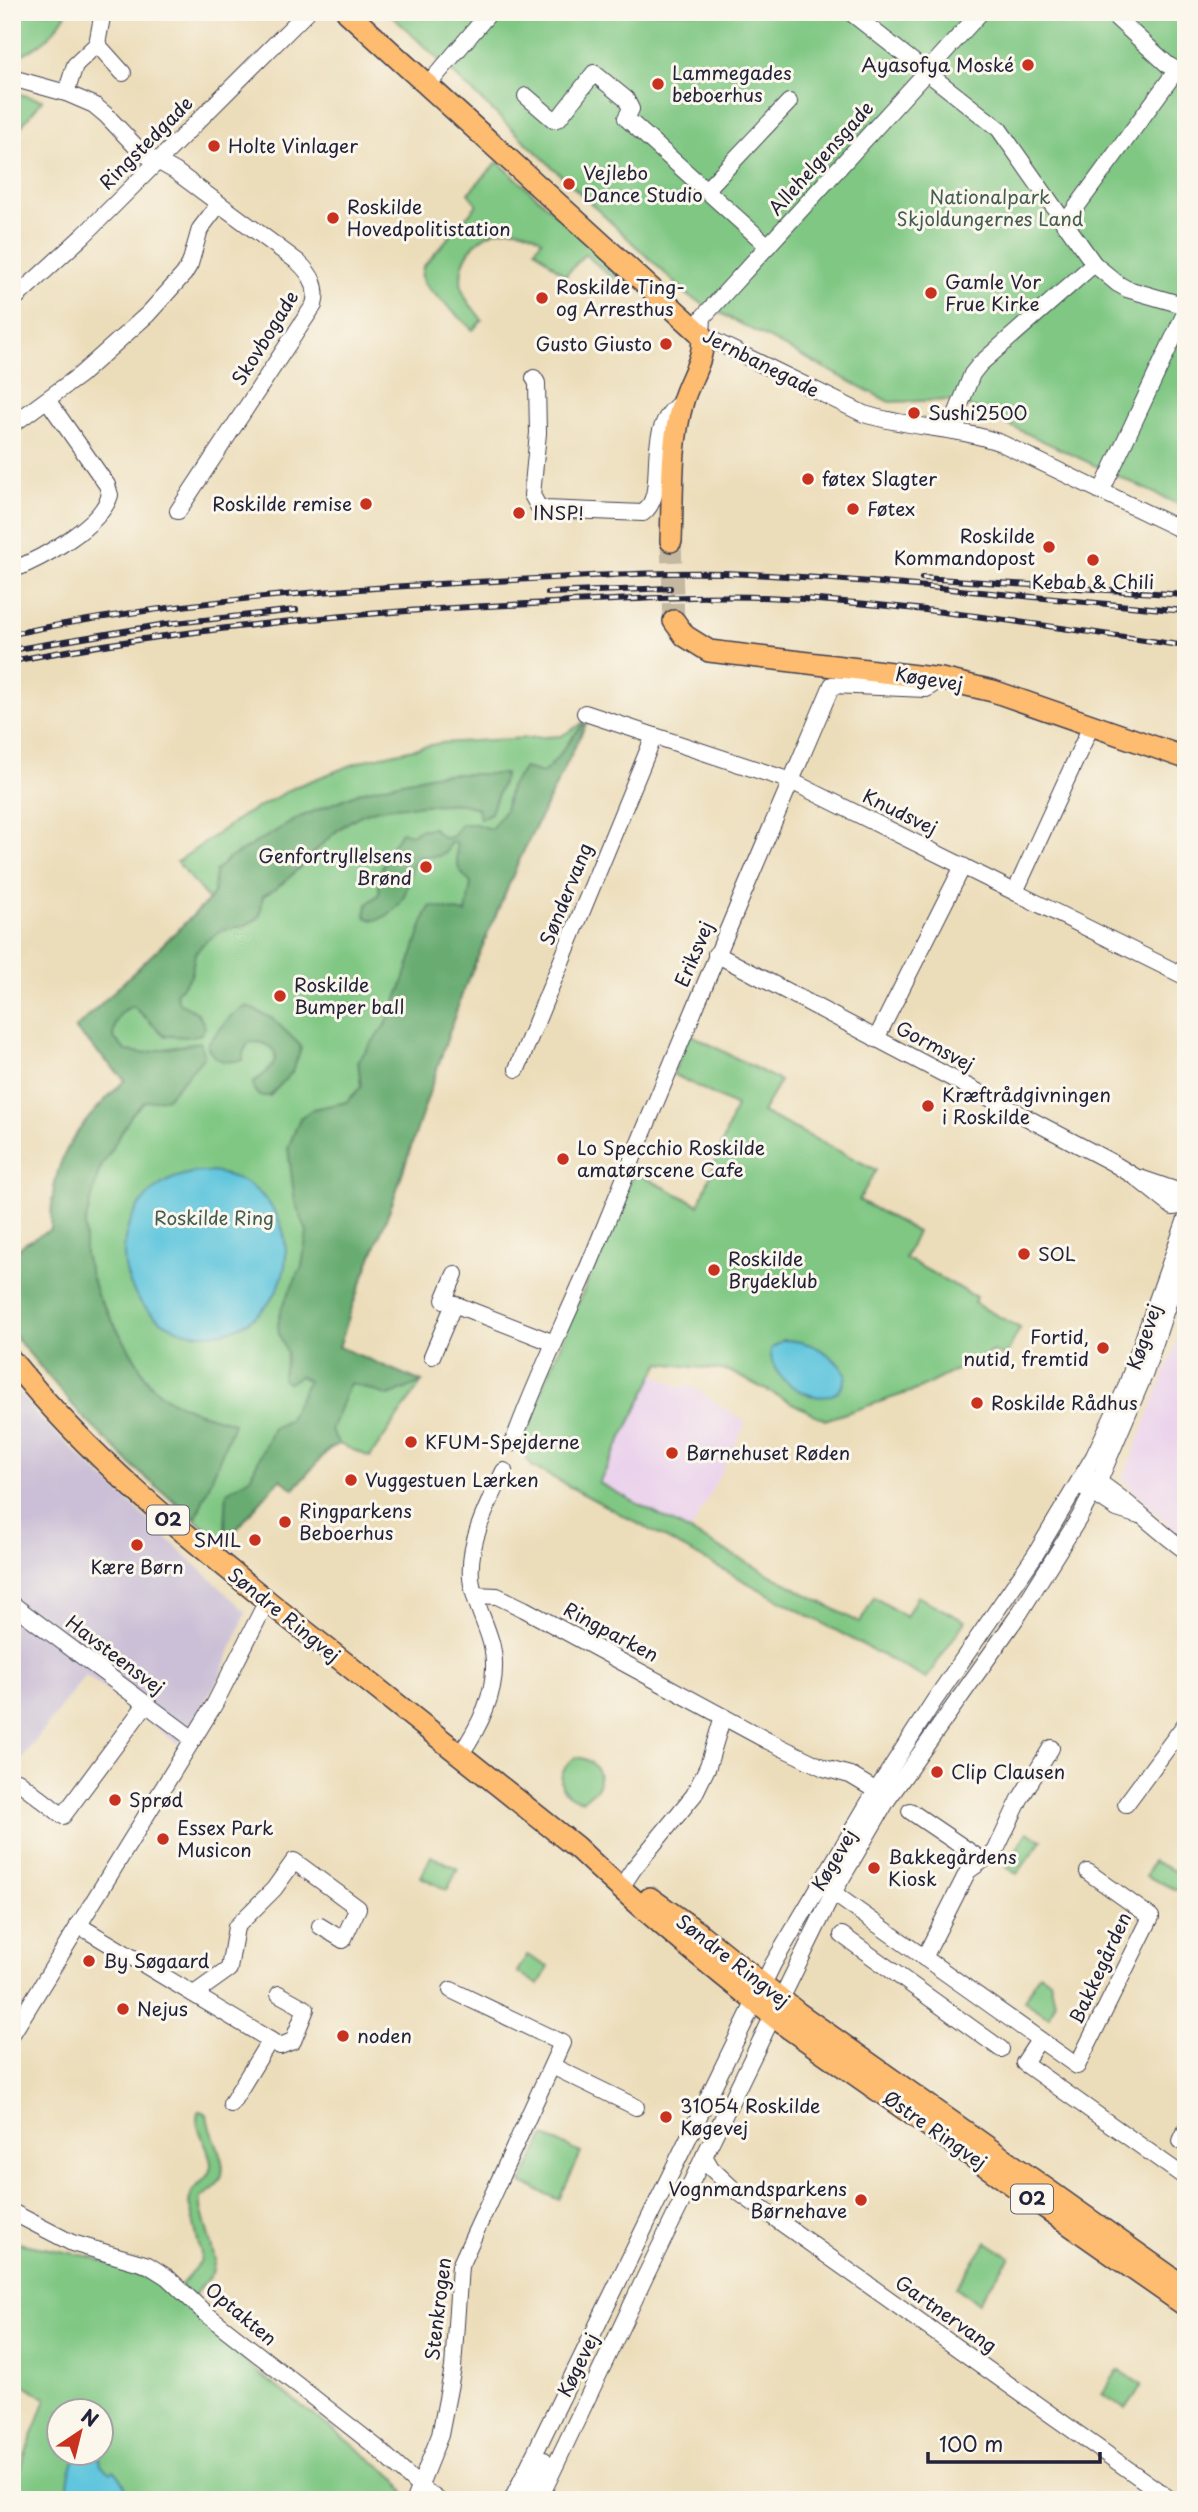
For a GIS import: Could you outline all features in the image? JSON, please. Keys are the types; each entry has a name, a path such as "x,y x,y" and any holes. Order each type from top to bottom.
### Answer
{"main road":[{"name":"Jernbanegade","path":"347,12 702,335"},
{"path":"671,541 674,448 683,401 704,348 702,335"},
{"name":"Køgevej","path":"674,621 685,636 709,651 941,679 993,691 1186,758"},
{"name":"Søndre Ringvej","path":"12,1361 62,1420 103,1462 189,1539 759,1992"},
{"name":"Østre Ringvej","path":"759,1992 1186,2305"},
{"name":"Søndre Ringvej","path":"777,2007 888,2077"},
{"name":"Østre Ringvej","path":"888,2077 1186,2288"}],"street":[{"path":"66,93 75,65 96,44 103,12"},
{"name":"Ringstedgade","path":"12,301 84,234 307,12"},
{"path":"427,86 490,12"},
{"path":"850,12 999,129 1094,264 1128,289 1186,306"},
{"name":"Allehelgensgade","path":"702,335 703,317 981,12"},
{"path":"1064,224 1181,73 1111,12"},
{"path":"96,44 123,73"},
{"path":"526,96 554,120 559,118 594,73 626,99 631,109 626,118 768,246"},
{"name":"Skovbogade","path":"12,78 86,100 101,110 141,152 219,204 309,272 316,287 314,305 178,511"},
{"path":"706,190 789,102"},
{"path":"12,425 48,401 148,314 184,274 190,264 200,229 219,204"},
{"path":"950,430 972,374 980,364 1094,264"},
{"path":"1101,492 1186,312"},
{"name":"Jernbanegade","path":"702,335 864,414 970,433 1001,443 1186,532"},
{"path":"534,378 537,383 538,433 532,495 538,506 545,509 646,511 653,503 657,449 663,423 670,409 683,401"},
{"path":"12,570 31,563 71,538 100,514 110,495 107,485 48,401"},
{"name":"Eriksvej","path":"513,1443 526,1406 582,1282 716,954 832,685 926,689 941,679"},
{"name":"Knudsvej","path":"585,713 790,782 1186,976"},
{"path":"1015,892 1091,726"},
{"name":"Søndervang","path":"517,1069 654,736"},
{"path":"876,1039 963,866"},
{"name":"Gormsvej","path":"716,954 1134,1176 1178,1191 1186,1199"},
{"name":"Gormsvej","path":"1134,1176 1173,1207 1186,1205"},
{"name":"Køgevej","path":"512,2500 759,1992 827,1889 933,1702 1088,1483 1125,1390 1186,1219"},
{"path":"455,1274 444,1300 554,1343"},
{"path":"432,1356 454,1304"},
{"path":"460,1755 484,1714 492,1690 492,1642 471,1578 475,1539 503,1471"},
{"path":"1088,1483 1117,1508 1142,1517 1186,1551"},
{"name":"Ringparken","path":"475,1595 497,1596 524,1609 824,1768 856,1777 882,1795"},
{"path":"15,2022 193,1739 233,1671 267,1601"},
{"name":"Havsteensvej","path":"12,1604 193,1739"},
{"path":"12,1788 18,1782 63,1816 146,1704"},
{"path":"622,1885 694,1795 708,1766 723,1716"},
{"path":"1126,1804 1186,1723"},
{"path":"924,1958 968,1871 995,1852 1020,1799 1051,1748"},
{"path":"911,1811 982,1860"},
{"path":"194,1994 229,1969 236,1927 274,1889 293,1861 358,1908 343,1940 320,1926"},
{"name":"Bakkegården","path":"1040,2040 1077,2066 1151,1917 1088,1872"},
{"path":"827,1889 1040,2040 1024,2063 1186,2178"},
{"name":"Køgevej","path":"539,2500 777,2007 827,1889"},
{"path":"861,1948 877,1924"},
{"path":"78,1925 280,2046 293,2041 306,2009 279,1994"},
{"path":"842,1935 1001,2049"},
{"name":"Stenkrogen","path":"417,2493 440,2435 453,2368 460,2266 562,2043 451,1990"},
{"path":"231,2104 270,2040"},
{"path":"552,2066 636,2107"},
{"name":"Gartnervang","path":"704,2156 711,2168 731,2187 1171,2500"},
{"name":"Optakten","path":"12,2212 72,2244 148,2265 167,2277 253,2352 375,2446 417,2493 438,2500"},
{"path":"525,2500 558,2429 569,2385"}],"shaded area":[{"path":"1186,1302 1186,1537 1168,1524 1123,1479 1175,1348"},
{"name":"Børnehuset Røden","path":"654,1374 679,1387 689,1385 746,1423 690,1533 599,1483"},
{"path":"12,1384 37,1416 246,1612 220,1677 178,1744 85,1675 12,1772"}],"green space":[{"path":"12,12 67,12 45,40 14,58"},
{"name":"Nationalpark Skjoldungernes Land","path":"388,12 1186,12 1186,508 955,400 889,402 690,297"},
{"path":"12,92 42,100 12,138"},
{"path":"498,162 621,272 613,279 585,254 565,276 535,249 542,240 528,232 499,230 474,245 466,257 462,272 463,293 482,320 473,330 425,285 422,272 423,267 476,206 468,193"},
{"name":"Roskilde Ring","path":"588,720 521,856 462,994 393,1201 339,1347 422,1382 370,1457 339,1444 329,1449 294,1489 280,1479 224,1544 140,1473 83,1417 12,1331 12,1256 24,1244 51,1229 55,1183 69,1146 93,1114 125,1080 75,1029 209,900 177,862 242,816 297,786 365,760 440,743 561,736"},
{"path":"588,720 521,856 462,994 393,1201 339,1347 422,1382 389,1396 350,1383 331,1430 339,1444 329,1449 294,1489 280,1479 224,1544 227,1492 250,1478 273,1428 288,1421 308,1381 300,1376 288,1383 282,1379 287,1353 278,1324 282,1307 302,1266 307,1232 295,1202 288,1148 300,1118 313,1109 346,1102 361,1087 358,1061 386,1024 431,906 466,913 471,883 459,868 456,842 450,843 446,852 438,856 418,857 405,894 390,913 375,920 365,916 367,904 379,894 384,861 401,832 413,834 418,830 433,828 443,838 452,837 461,824 475,824 491,829 505,810 510,787 524,768 543,773"},
{"path":"438,774 505,774 491,813 480,819 478,809 452,804 385,808 356,818 341,827 278,887 263,896 260,916 256,920 244,926 224,929 205,942 195,953 191,976 176,993 179,1003 198,1013 205,1027 201,1034 188,1037 165,1036 133,1006 124,1011 116,1022 113,1037 126,1051 144,1053 200,1042 204,1057 167,1098 144,1102 132,1114 99,1171 85,1224 85,1255 97,1295 150,1384 167,1399 197,1412 234,1423 196,1518 140,1473 83,1417 12,1331 12,1256 24,1244 51,1229 55,1181 61,1162 79,1130 125,1080 75,1029 209,900 214,892 215,872 228,859 300,817 363,791"},
{"path":"247,1006 273,1019 301,1049 292,1072 270,1096 259,1096 253,1083 274,1063 272,1048 258,1042 248,1043 243,1060 227,1061 215,1057 208,1048 208,1043 232,1015"},
{"path":"690,1034 780,1081 762,1112 876,1170 859,1200 917,1232 905,1258 976,1297 974,1303 1020,1328 1005,1357 993,1351 919,1389 825,1420 729,1371 660,1363 599,1483 860,1623 874,1597 906,1617 917,1596 965,1621 926,1679 533,1467 517,1447 634,1172 699,1205 736,1106 673,1074"},
{"path":"576,1757 592,1763 598,1775 598,1787 583,1800 567,1793 561,1782 564,1769"},
{"path":"1027,1832 1042,1840 1017,1874 1006,1867"},
{"path":"431,1856 458,1869 447,1890 421,1877"},
{"path":"1153,1861 1185,1876 1179,1891 1146,1876"},
{"path":"527,1955 548,1967 539,1985 517,1972"},
{"path":"1039,1974 1050,1980 1055,2003 1049,2017 1024,2001"},
{"path":"199,2110 207,2114 223,2167 216,2185 201,2198 215,2260 212,2273 192,2298 180,2286 200,2263 201,2254 189,2203 190,2196 210,2171 211,2165 199,2130"},
{"path":"544,2136 581,2153 559,2200 522,2183"},
{"path":"12,2242 92,2257 170,2287 252,2368 397,2479 405,2495 403,2500 12,2500 12,2490 46,2399 12,2376"},
{"path":"987,2242 1010,2257 978,2303 956,2287"},
{"path":"1118,2370 1142,2385 1126,2409 1102,2394"}],"water":[{"path":"205,1172 236,1178 262,1196 280,1222 286,1253 280,1284 262,1310 236,1328 205,1334 174,1328 148,1310 130,1284 124,1253 130,1222 148,1196 174,1178"},
{"path":"783,1340 811,1345 834,1359 846,1374 841,1388 831,1395 818,1396 791,1386 773,1363 771,1349"},
{"path":"72,2466 103,2466 112,2472 114,2470 124,2484 126,2500 69,2500"}],"tunnel":[{"path":"671,541 674,621"}],"railway":[{"path":"12,634 132,613 252,598 434,584 654,573 804,577 1186,611"},
{"path":"922,578 1186,595"},
{"path":"548,593 670,588"},
{"path":"12,661 147,639 350,615 699,597 785,598 886,606 1186,646"},
{"path":"12,650 166,624 296,610"}],"place":[{"name":"Ayasofya Moské","path":"1028,65"},
{"name":"Lammegades beboerhus","path":"658,84"},
{"name":"Holte Vinlager","path":"214,146"},
{"name":"Vejlebo Dance Studio","path":"569,184"},
{"name":"Roskilde Hovedpolitistation","path":"333,218"},
{"name":"Gamle Vor Frue Kirke","path":"931,293"},
{"name":"Roskilde Ting- og Arresthus","path":"542,298"},
{"name":"Gusto Giusto","path":"666,344"},
{"name":"Sushi2500","path":"914,413"},
{"name":"føtex Slagter","path":"808,479"},
{"name":"Roskilde remise","path":"366,504"},
{"name":"Føtex","path":"853,509"},
{"name":"INSP!","path":"519,513"},
{"name":"Roskilde Kommandopost","path":"1049,547"},
{"name":"Kebab & Chili","path":"1093,560"},
{"name":"Genfortryllelsens Brønd","path":"426,867"},
{"name":"Roskilde Bumper ball","path":"280,996"},
{"name":"Kræftrådgivningen i Roskilde","path":"928,1106"},
{"name":"Lo Specchio Roskilde amatørscene Cafe","path":"563,1159"},
{"name":"SOL","path":"1024,1254"},
{"name":"Roskilde Brydeklub","path":"714,1270"},
{"name":"Fortid, nutid, fremtid","path":"1103,1348"},
{"name":"Roskilde Rådhus","path":"977,1403"},
{"name":"KFUM-Spejderne","path":"411,1442"},
{"name":"Børnehuset Røden","path":"672,1453"},
{"name":"Vuggestuen Lærken","path":"351,1480"},
{"name":"Ringparkens Beboerhus","path":"285,1522"},
{"name":"SMIL","path":"255,1540"},
{"name":"Kære Børn","path":"137,1545"},
{"name":"Clip Clausen","path":"937,1772"},
{"name":"Sprød","path":"115,1800"},
{"name":"Essex Park Musicon","path":"163,1839"},
{"name":"Bakkegårdens Kiosk","path":"874,1868"},
{"name":"By Søgaard","path":"89,1961"},
{"name":"Nejus","path":"123,2009"},
{"name":"noden","path":"343,2036"},
{"name":"31054 Roskilde Køgevej","path":"666,2117"},
{"name":"Vognmandsparkens Børnehave","path":"861,2200"}]}
